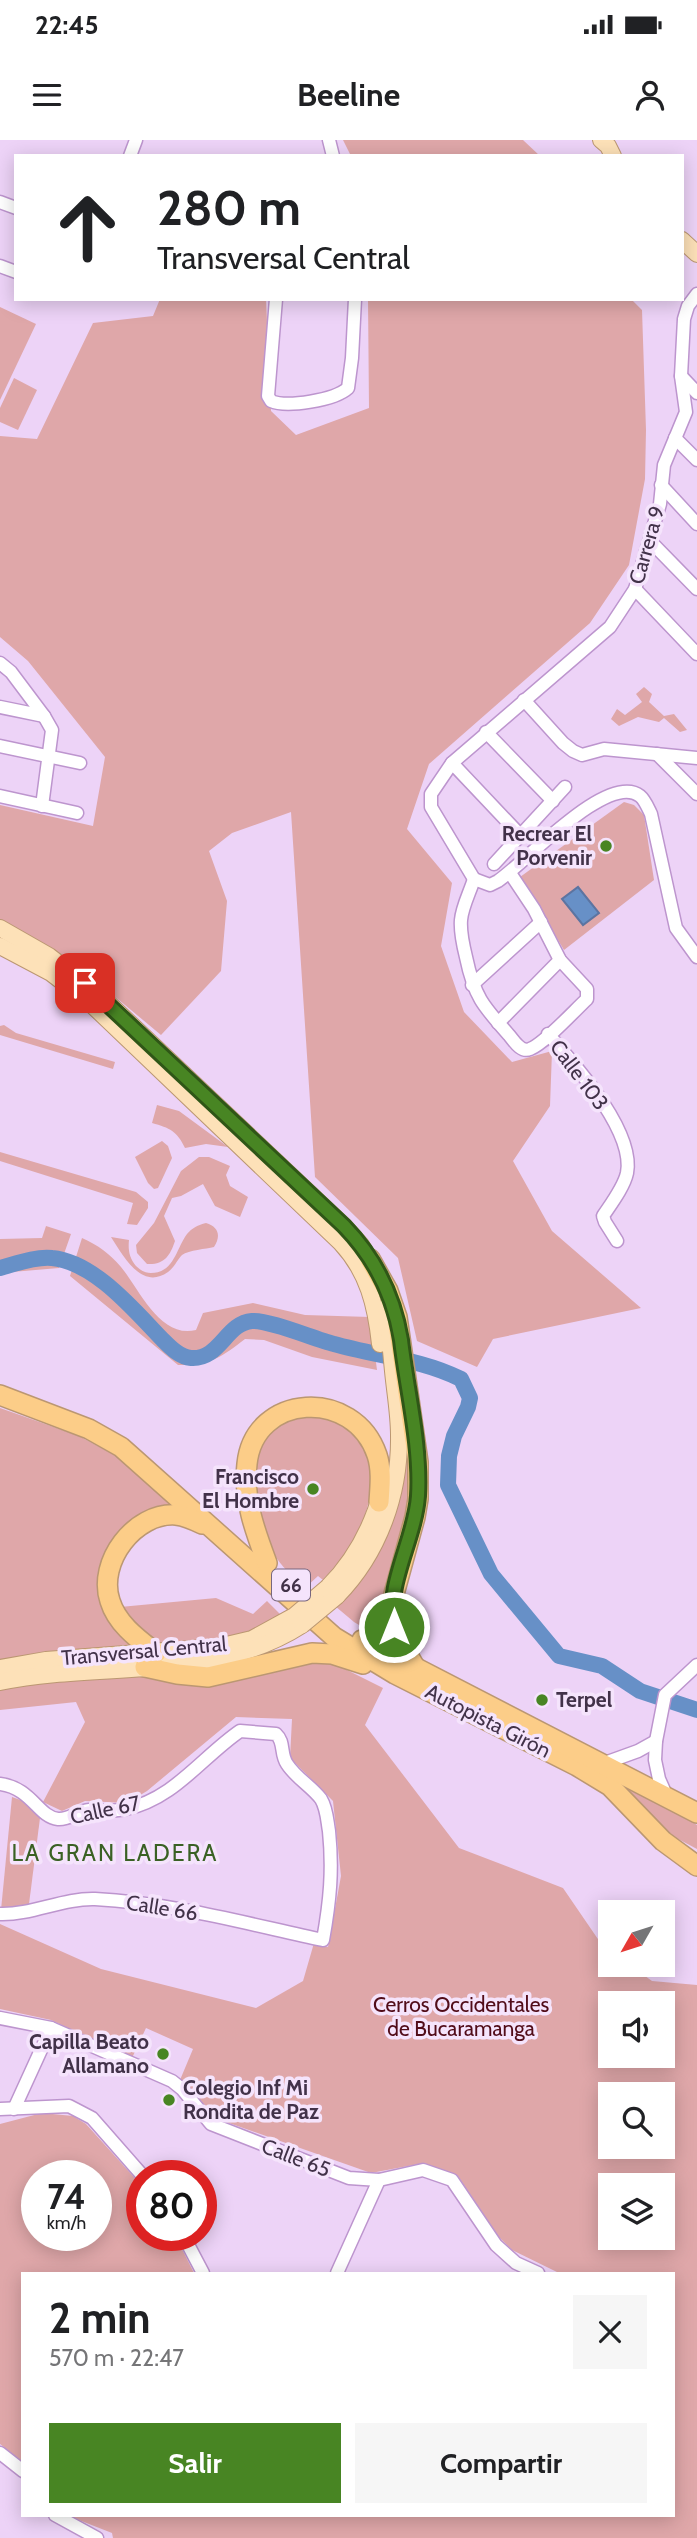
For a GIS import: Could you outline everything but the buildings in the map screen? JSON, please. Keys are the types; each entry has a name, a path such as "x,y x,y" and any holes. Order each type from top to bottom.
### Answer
{"highway":[{"path":"370,1259 393,1304 390,1339 394,1372 418,1462 418,1499 412,1534 394,1594 391,1614 401,1643 415,1668"},
{"name":"Autopista Girón","path":"0,1382 76,1410 114,1430 145,1453 338,1625 693,1813"},
{"name":"Autopista Girón","path":"0,1395 89,1429 121,1447 325,1630 395,1674 577,1766 610,1786 663,1841 697,1866"},
{"path":"267,1563 250,1514 247,1462 255,1439 279,1416 303,1407 318,1406 332,1408 356,1423 368,1437 378,1457 379,1503"},
{"path":"226,1540 190,1519 175,1515 155,1518 123,1542 111,1565 108,1578 109,1600 150,1660 186,1675 208,1677 322,1653 395,1674"},
{"path":"663,1841 674,1843 697,1856"}],"main road":[{"path":"684,242 697,254"},
{"path":"0,928 49,956 101,996 344,1226 370,1259"},
{"path":"0,946 51,974 90,1003 341,1243 356,1262 370,1289 390,1339"},
{"name":"Transversal Central","path":"333,1591 357,1552 379,1503 387,1469 394,1372"},
{"name":"Transversal Central","path":"0,1682 150,1660 245,1641 298,1621 355,1576 375,1543 393,1495 399,1442 394,1372"},
{"name":"Transversal Central","path":"0,1668 46,1660 150,1660"}],"street":[{"path":"697,294 684,308 697,329"},
{"path":"276,301 268,396 274,403 282,404 307,402 342,393 348,388 355,301"},
{"name":"Carrera 9","path":"474,879 430,802 431,794 452,763 610,626 635,589 660,504 664,465 686,412 681,376 684,308"},
{"path":"681,376 697,393"},
{"path":"676,438 697,460"},
{"path":"661,485 697,524"},
{"path":"651,542 697,589"},
{"path":"635,589 697,654"},
{"path":"0,663 11,672 44,716 52,734 42,806"},
{"path":"524,700 563,743 582,755 604,749 697,758"},
{"path":"0,707 44,716"},
{"path":"486,732 553,802"},
{"path":"0,746 80,763"},
{"path":"657,754 694,786"},
{"path":"452,763 521,836"},
{"path":"494,864 565,787"},
{"path":"474,879 490,885 510,873 581,811 609,794 623,790 633,792 642,797 651,814 676,928 697,957"},
{"path":"0,796 77,813"},
{"path":"510,873 541,922 560,960 587,989 587,999 548,1034"},
{"name":"Calle 103","path":"474,879 461,919 472,985 480,1001 520,1047 526,1050 531,1049 548,1034 587,1079 621,1136 628,1157 627,1175 603,1216 617,1241"},
{"path":"472,985 541,922"},
{"path":"498,1023 560,960"},
{"path":"667,1797 655,1760 665,1695 697,1665"},
{"name":"Calle 67","path":"0,1784 20,1789 48,1815 60,1819 86,1810 122,1810 147,1802 174,1787 240,1731 276,1734 280,1738 287,1764 321,1800 326,1814 332,1884 323,1940"},
{"path":"602,1764 638,1751 656,1741"},
{"name":"Calle 66","path":"0,1914 87,1899 116,1901 161,1905 323,1940"},
{"name":"Calle 65","path":"0,2018 51,2028 172,2081 183,2089 207,2122 349,2178 379,2180 423,2169 452,2180 496,2245 516,2263 536,2272"},
{"path":"14,2109 51,2028"},
{"path":"0,2109 64,2104 92,2118 129,2160"},
{"path":"337,2272 379,2180"},
{"path":"191,2251 202,2272"},
{"path":"0,2453 21,2469"},
{"path":"59,2517 97,2538"}],"green space":[{"path":"343,140 523,140 538,154 350,154"},
{"path":"159,301 266,301 271,411 296,435 369,408 368,301 633,301 642,310 645,479 629,565 590,623 429,764 407,829 452,883 441,946 464,1012 512,1062 552,1051 550,1106 513,1161 552,1231 641,1308 493,1339 477,1367 417,1341 398,1258 315,1177 291,812 232,833 209,851 227,901 221,971 161,1035 89,975 44,944 0,921 0,805 93,826 105,757 28,661 0,637 0,436 37,439 93,323 153,316"},
{"path":"0,307 36,324 0,400"},
{"path":"14,378 37,390 18,430 0,422 0,408"},
{"path":"644,687 652,694 649,702 664,716 674,714 687,730 680,732 664,718 659,722 638,717 619,726 611,719 617,709 625,715 642,702 636,694"},
{"name":"Recrear El Porvenir","path":"624,802 634,805 644,815 654,880 564,950 520,877"},
{"path":"4,1025 16,1033 115,1062 113,1069 0,1035 0,1026"},
{"path":"157,1105 179,1111 228,1147 206,1144 185,1148 172,1131 152,1123"},
{"path":"162,1141 168,1146 172,1158 158,1188 154,1189 135,1157"},
{"path":"0,1152 136,1192 148,1202 148,1208 137,1225 127,1224 133,1203 0,1161"},
{"path":"199,1157 209,1157 230,1166 226,1175 230,1186 248,1197 240,1217 215,1206 203,1184 172,1198 164,1216 175,1241 162,1261 147,1264 137,1253 136,1245 154,1223 181,1171"},
{"path":"206,1223 218,1232 214,1247 185,1253 170,1270 158,1277 141,1274 127,1261 111,1237 129,1240 130,1257 139,1269 149,1273 159,1272 170,1265 189,1232"},
{"path":"46,1226 71,1234 59,1268 0,1273 0,1239 42,1238"},
{"path":"82,1238 117,1262 161,1320 183,1331 196,1330 203,1313 253,1303 305,1315 370,1317 377,1370 312,1357 264,1340 245,1339 207,1362 178,1365 70,1276"},
{"name":"Cerros Occidentales de Bucaramanga","path":"0,1408 79,1436 118,1457 179,1507 152,1512 102,1574 135,1645 143,1677 208,1684 310,1662 335,1664 383,1688 365,1725 459,1848 563,1888 598,1939 598,1978 648,1978 652,1981 697,1985 697,2538 113,2538 112,2533 71,2517 675,2517 675,2272 557,2272 512,2250 498,2236 458,2176 424,2163 371,2173 212,2117 180,2080 193,2049 146,2028 132,2058 51,2020 0,2009 0,1924 101,1969 256,2008 303,1981 314,1943 328,1947 341,1876 333,1801 290,1758 292,1719 236,1717 147,1791 127,1803 85,1801 62,1811 43,1802 85,1722 76,1702 0,1710"},
{"path":"327,1415 352,1429 364,1445 370,1459 371,1491 362,1523 348,1550 323,1580 318,1576 305,1588 279,1562 268,1541 259,1513 253,1467 260,1442 276,1427 299,1416"},
{"path":"403,1426 414,1484 396,1647 354,1622 335,1606 344,1599"},
{"path":"216,1598 253,1614 267,1601 281,1615 253,1632 214,1644 160,1647 146,1637 120,1607"},
{"path":"606,1778 644,1792 697,1825 697,1849 665,1832"},
{"path":"12,1797 26,1802 40,1818 29,1904 1,1910"},
{"path":"42,2113 73,2116 86,2124 126,2168 126,2251 183,2251 194,2272 21,2272 21,2460 0,2444 0,2124"}],"water":[{"path":"578,887 599,913 583,925 562,899"}],"waterway":[{"path":"0,1268 46,1258 68,1261 83,1268 112,1289 171,1348 191,1358 209,1353 243,1323 260,1321 334,1344 414,1362 461,1379 470,1398 454,1436 449,1456 448,1485 491,1574 559,1656 602,1666 640,1691 697,1710"}],"place":[{"name":"Recrear El Porvenir","path":"606,846"},
{"name":"Francisco El Hombre","path":"313,1489"},
{"name":"Terpel","path":"542,1700"},
{"name":"Capilla Beato Allamano","path":"163,2054"},
{"name":"Colegio Inf Mi Rondita de Paz","path":"169,2100"}],"district":[{"name":"LA GRAN LADERA","path":"115,1853"}],"route":[{"path":"85,983 352,1234 388,1291 401,1340 419,1482 412,1534 392,1602 394,1627"}]}
